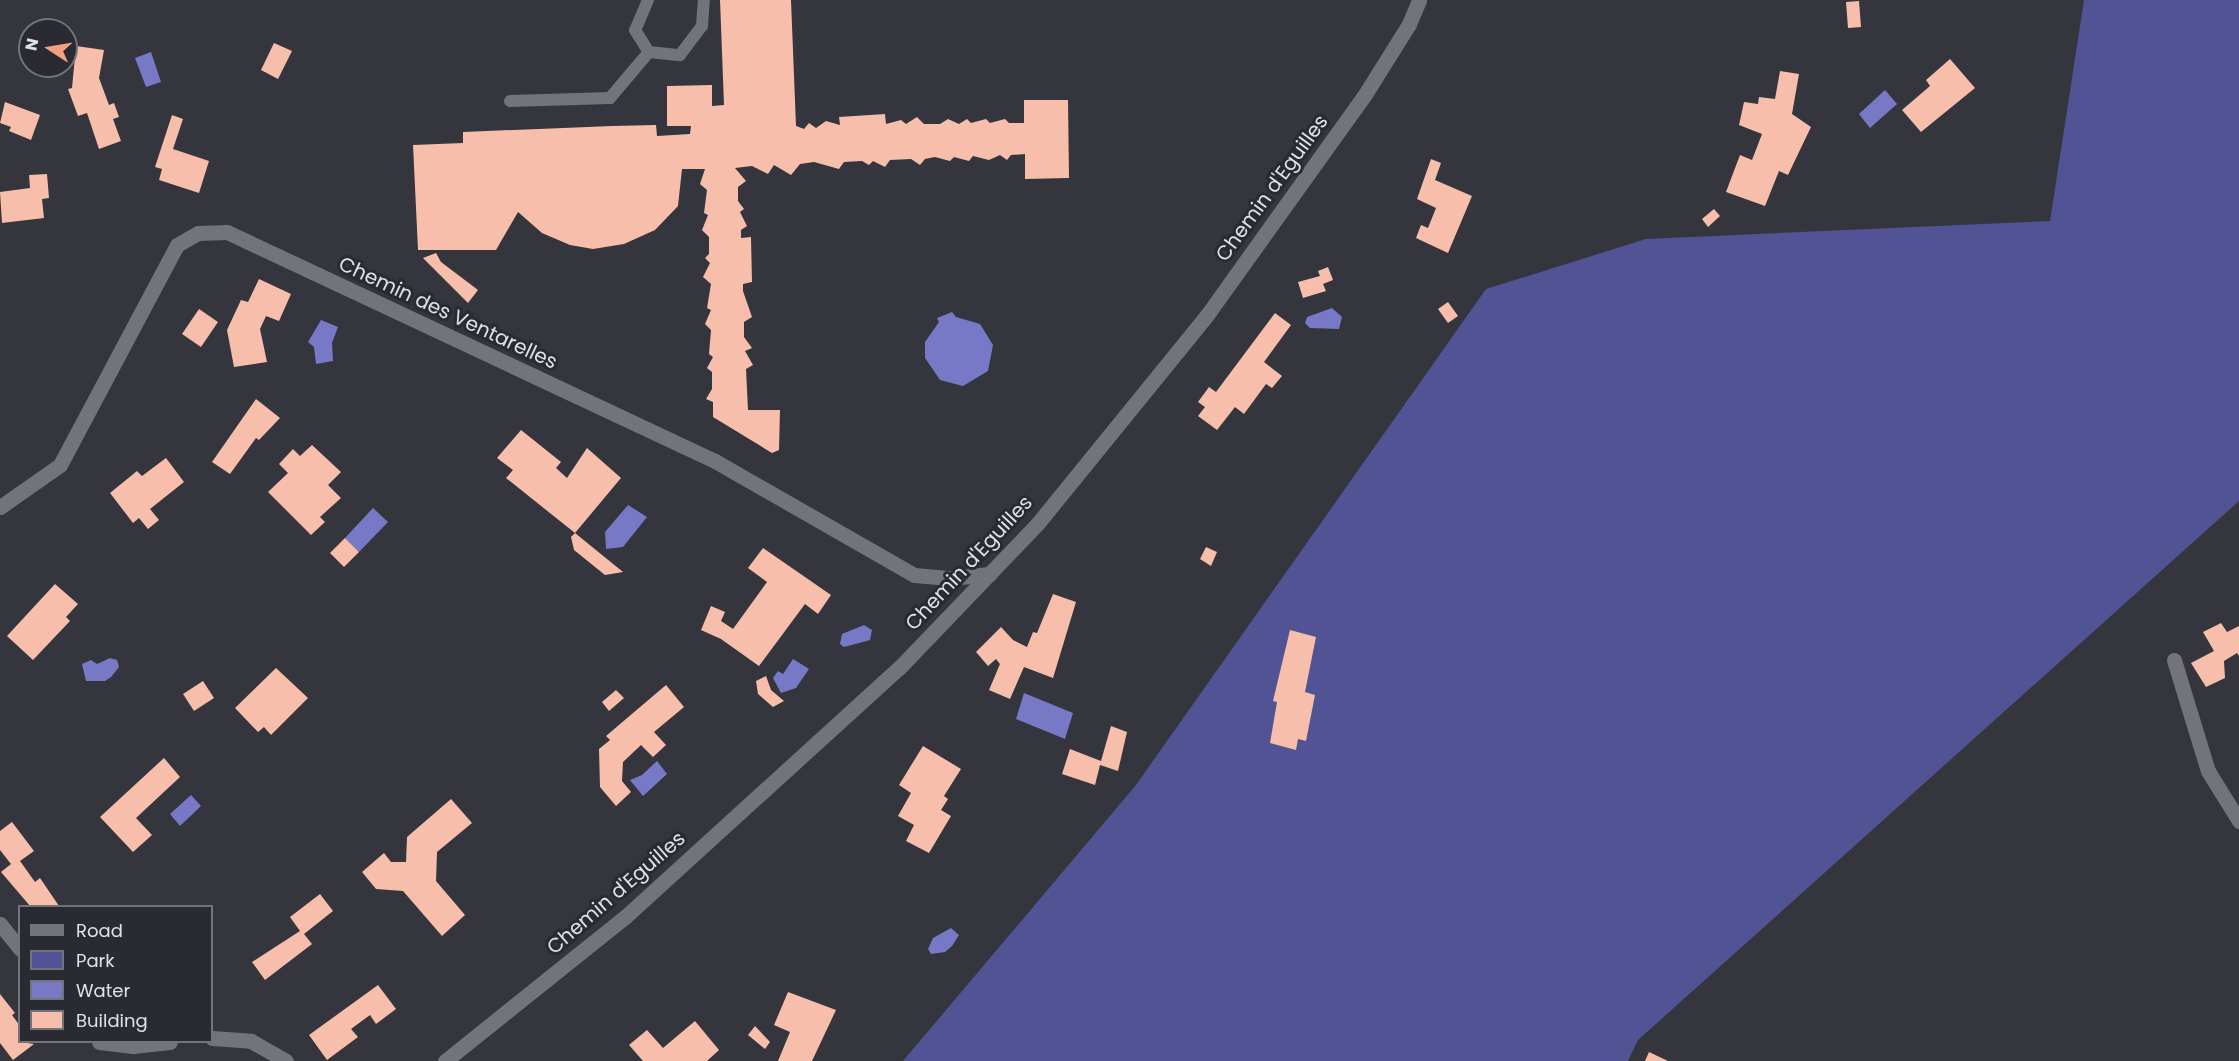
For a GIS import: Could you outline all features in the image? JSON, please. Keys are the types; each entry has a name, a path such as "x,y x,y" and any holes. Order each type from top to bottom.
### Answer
{"street":[{"name":"Chemin d'Eguilles","path":"445,1061 625,917 900,667 1038,523 1207,315 1364,96 1409,24 1419,0"},
{"name":"Chemin des Ventarelles","path":"0,507 60,465 177,245 198,233 227,232 715,461 914,574 950,578 990,574"},
{"path":"2174,660 2208,771 2239,821"},
{"path":"0,924 18,946"},
{"path":"213,1038 251,1041 286,1061"},
{"path":"113,1043 133,1046 155,1043"}],"lane":[{"path":"648,0 635,30 649,51 680,55 702,26 704,0"},
{"path":"510,101 610,98 649,51"}],"green space":[{"path":"2084,0 2239,0 2239,501 1638,1040 1628,1061 903,1061 1136,785 1486,289 1646,239 2050,221"}],"water":[{"path":"151,52 161,82 146,87 135,58"},
{"path":"1885,90 1897,104 1870,128 1859,114"},
{"path":"1332,308 1342,317 1339,329 1310,328 1305,323 1307,317"},
{"path":"952,312 956,317 980,324 993,345 988,371 963,386 940,380 925,358 925,342 939,322 937,318"},
{"path":"321,320 338,327 332,343 333,361 316,364 314,347 308,342"},
{"path":"628,505 647,517 623,547 606,549 605,532"},
{"path":"373,508 388,522 359,552 345,538"},
{"path":"864,625 872,630 870,640 844,647 840,644 842,634"},
{"path":"110,658 117,660 119,667 111,677 105,681 86,681 82,664 91,660 97,664"},
{"path":"793,659 809,669 796,688 781,693 773,678 778,671 783,674"},
{"path":"1024,693 1073,713 1065,739 1016,719"},
{"path":"657,761 667,774 643,796 630,780 642,775"},
{"path":"191,795 201,806 180,826 170,814"},
{"path":"951,928 959,935 952,946 945,952 931,954 928,949 933,938"}],"building":[{"path":"720,0 791,0 796,126 804,129 809,123 816,128 826,121 840,125 839,117 885,114 886,124 901,120 906,124 917,117 924,124 940,124 948,119 959,124 967,119 971,123 986,119 990,123 1005,119 1009,123 1024,123 1024,100 1068,100 1069,178 1025,179 1025,154 1011,155 1007,160 1000,155 989,160 973,156 969,161 954,157 950,161 935,157 925,159 920,165 911,159 890,160 885,167 873,161 869,165 862,161 844,162 839,169 814,162 800,164 791,175 774,165 768,174 752,166 735,168 746,181 738,187 738,201 744,209 740,212 747,226 741,230 741,238 751,237 752,282 743,284 743,291 752,317 744,322 744,337 752,348 745,351 753,365 746,369 748,410 780,410 779,450 772,453 713,417 713,402 706,399 712,389 712,372 707,368 713,357 709,354 711,330 705,324 711,310 707,308 711,284 703,277 710,263 705,258 709,254 709,237 702,230 708,215 704,213 707,190 700,184 705,169 682,169 678,206 655,230 624,244 593,249 570,245 542,233 518,212 496,250 418,250 413,145 463,143 463,132 612,126 656,125 657,136 690,134 691,126 667,126 667,86 712,85 712,106 724,105"},
{"path":"1859,1 1861,27 1848,28 1846,2"},
{"path":"274,43 292,51 278,79 261,70"},
{"path":"78,46 104,50 99,78 109,105 114,103 119,117 113,119 121,141 99,149 87,113 78,116 68,89 72,88 73,78 78,78"},
{"path":"1950,59 1975,88 1921,132 1902,110 1930,86 1926,80"},
{"path":"1780,71 1799,74 1792,114 1811,127 1788,175 1779,171 1765,206 1726,192 1740,155 1752,160 1762,134 1739,125 1744,102 1758,104 1759,97 1775,99"},
{"path":"5,102 40,115 31,140 9,131 11,127 0,123"},
{"path":"172,115 183,119 173,149 209,161 199,193 159,180 162,169 155,167"},
{"path":"1431,159 1441,163 1435,180 1472,196 1448,253 1416,238 1421,225 1428,228 1436,208 1417,199"},
{"path":"47,174 49,198 42,199 44,218 2,223 0,192 30,188 29,175"},
{"path":"1714,209 1720,216 1708,227 1702,219"},
{"path":"436,253 441,262 478,290 468,303 423,258"},
{"path":"1328,267 1333,280 1323,284 1326,291 1303,298 1298,282 1320,276 1318,271"},
{"path":"259,279 291,294 279,321 266,316 260,329 267,362 234,367 227,330 241,300 248,302"},
{"path":"1448,302 1458,316 1448,323 1438,309"},
{"path":"199,309 218,322 201,347 182,334"},
{"path":"1275,313 1291,325 1264,362 1282,376 1272,388 1266,384 1244,414 1235,407 1217,430 1198,416 1205,407 1198,402 1209,387 1216,392"},
{"path":"256,399 280,418 259,440 256,438 230,474 212,462"},
{"path":"521,430 561,462 556,468 567,478 587,448 621,478 575,533 506,478 513,470 497,458"},
{"path":"312,445 341,472 328,485 341,498 320,517 325,522 311,535 268,492 288,473 279,464 293,449 300,456"},
{"path":"166,458 184,482 150,509 159,520 148,529 139,518 133,523 110,493 137,471 142,476"},
{"path":"575,533 623,572 605,575 574,550 571,537"},
{"path":"345,538 359,552 344,567 330,553"},
{"path":"1206,547 1217,552 1211,566 1200,559"},
{"path":"763,548 831,595 818,614 805,604 759,666 721,639 701,630 711,606 725,612 721,621 733,629 767,582 748,568"},
{"path":"55,584 78,604 66,617 70,621 33,660 7,636"},
{"path":"1053,594 1076,602 1053,678 1024,667 1010,699 989,690 1000,664 996,659 988,666 976,652 1001,627 1013,640 1027,647 1033,632 1037,633"},
{"path":"2221,623 2227,632 2239,626 2239,656 2237,653 2224,661 2225,678 2206,687 2191,663 2214,651 2203,632"},
{"path":"1290,630 1316,637 1305,692 1315,695 1306,741 1298,739 1296,750 1270,743 1277,702 1273,701"},
{"path":"276,668 308,698 271,735 264,727 258,732 235,708"},
{"path":"766,676 771,690 784,701 773,707 758,694 756,681"},
{"path":"203,681 214,698 194,711 183,694"},
{"path":"666,685 684,707 654,732 666,745 653,757 641,745 623,762 622,781 631,792 616,806 600,787 599,749 610,740 606,736"},
{"path":"616,690 624,698 609,711 602,702"},
{"path":"1111,726 1127,732 1118,771 1100,765 1095,785 1062,774 1070,749 1101,761"},
{"path":"923,746 961,769 944,796 948,799 941,810 951,816 929,853 906,841 914,825 898,816 911,793 899,785"},
{"path":"164,758 180,777 136,818 152,835 133,852 100,817"},
{"path":"451,799 472,823 437,852 436,881 465,915 442,936 403,891 376,889 362,872 384,853 391,862 406,862 407,837"},
{"path":"12,822 34,851 20,861 35,882 40,878 58,905 29,905 1,872 11,864 0,850 0,831"},
{"path":"320,894 333,911 304,934 312,944 265,980 252,962 300,931 290,917"},
{"path":"378,985 396,1009 376,1024 370,1015 351,1029 358,1037 327,1060 309,1035"},
{"path":"788,992 836,1010 812,1061 778,1061 790,1032 774,1025"},
{"path":"0,994 15,1013 12,1015 18,1023 18,1043 34,1044 13,1060 0,1043"},
{"path":"695,1021 719,1050 707,1061 643,1061 629,1045 647,1030 663,1048"},
{"path":"755,1026 770,1042 765,1049 748,1035"},
{"path":"1649,1052 1668,1061 1645,1061"}]}
